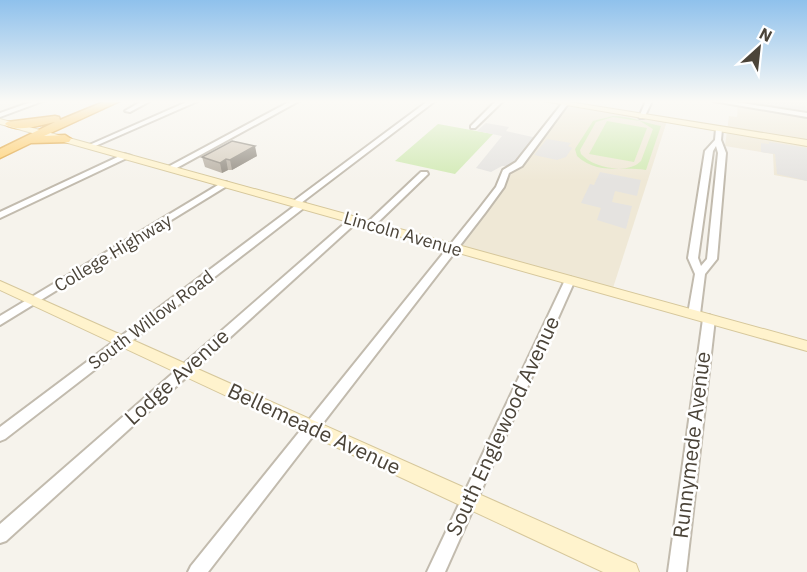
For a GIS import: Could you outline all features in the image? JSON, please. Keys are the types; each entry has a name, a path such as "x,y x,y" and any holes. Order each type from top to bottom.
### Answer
{"highway":[{"path":"0,154 41,128"},
{"path":"0,144 45,128"},
{"path":"13,147 38,140 65,139"}],"street":[{"name":"Lincoln Avenue","path":"25,128 807,346"},
{"path":"91,146 133,128"},
{"path":"170,168 246,128"},
{"name":"South Willow Road","path":"0,435 398,128"},
{"path":"197,572 454,248 500,187 506,172 519,164 547,128"},
{"path":"710,128 807,143"},
{"name":"Runnymede Avenue","path":"700,274 712,259 722,153 718,140 718,129"},
{"name":"Runnymede Avenue","path":"676,572 701,316 700,274 693,258 709,151 718,140"},
{"path":"0,215 127,156"},
{"path":"370,224 424,174"},
{"name":"College Highway","path":"0,321 226,184"},
{"name":"Lodge Avenue","path":"0,535 354,220"},
{"name":"South Englewood Avenue","path":"436,572 570,280"},
{"name":"Bellemeade Avenue","path":"0,285 628,572"}],"shaded area":[{"path":"481,128 508,128 506,131 537,138 515,166 502,166 491,172 476,168 502,136 477,131"},
{"path":"547,128 665,128 612,291 454,248"},
{"path":"727,128 807,128 807,181 774,175 773,154 725,146"},
{"path":"547,139 571,143 568,146 572,148 566,157 557,160 534,155"},
{"path":"769,142 807,148 807,181 777,174 775,154 761,152 761,143 769,144"},
{"path":"600,172 641,180 637,196 615,191 612,202 632,206 626,229 597,220 601,208 581,203 590,184 594,185"}],"green space":[{"path":"434,128 458,128 493,134 455,174 395,161"},
{"path":"589,128 593,128 580,150 581,154 594,163 619,169 593,166 577,156 575,149"},
{"path":"603,128 647,128 634,162 589,154"},
{"path":"651,128 660,128 646,170 619,169 628,168 641,161 653,129"}],"building":[{"path":"232,141 255,146 220,163 202,157"}]}
